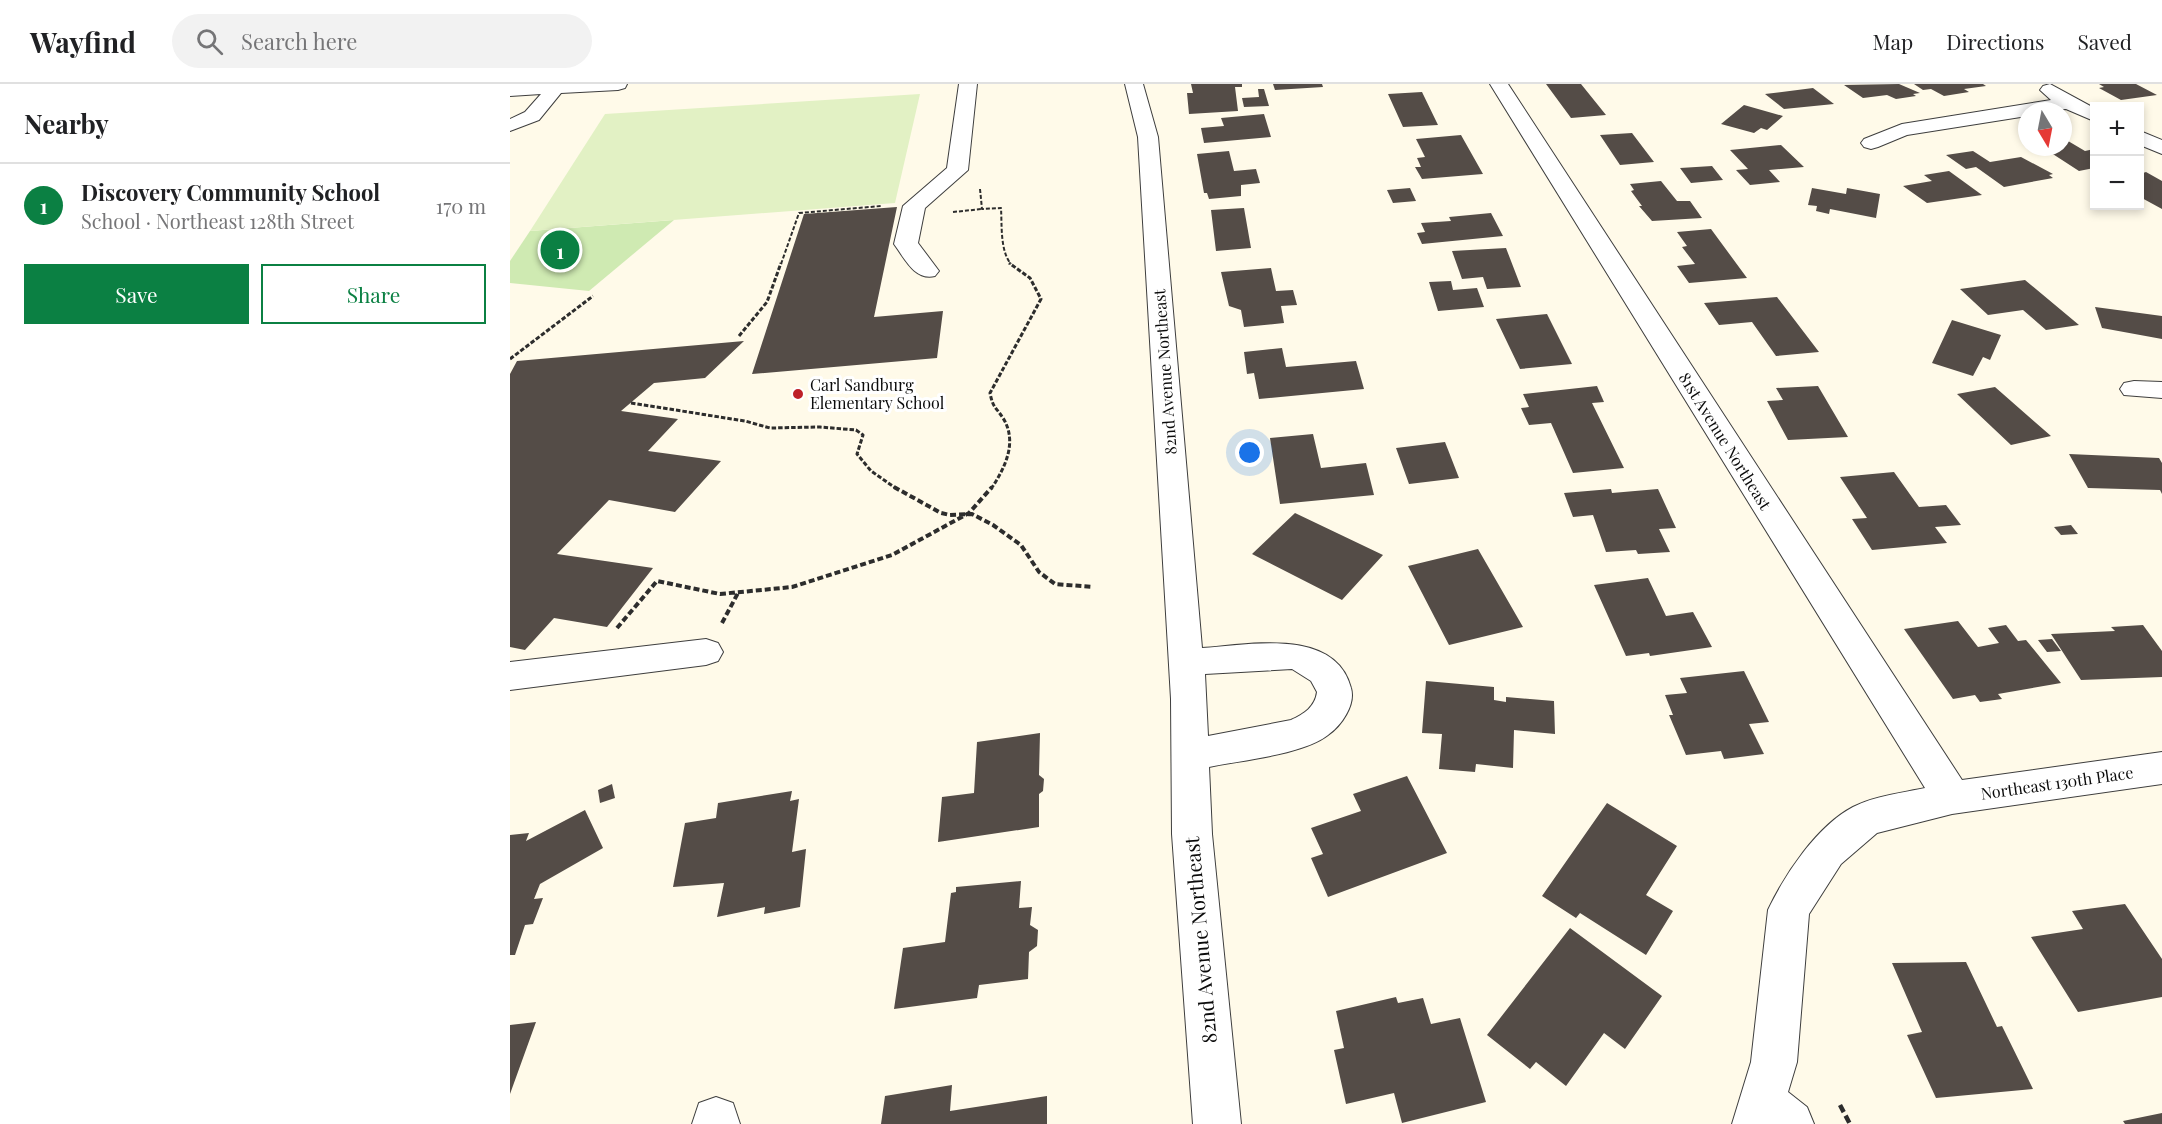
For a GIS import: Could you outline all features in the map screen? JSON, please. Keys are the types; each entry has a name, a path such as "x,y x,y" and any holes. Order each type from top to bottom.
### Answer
{"street":[{"path":"510,90 618,84"},
{"path":"927,271 906,244 914,206 957,170 968,84"},
{"name":"82nd Avenue Northeast","path":"1134,84 1148,137 1186,662 1192,834 1216,1124"},
{"name":"81st Avenue Northeast","path":"1499,84 1952,798"},
{"path":"2042,84 2067,102"},
{"path":"525,126 556,87"},
{"path":"2072,105 2090,113"},
{"path":"1871,143 1902,130 2018,111"},
{"path":"2144,139 2162,148"},
{"path":"2134,389 2162,390"},
{"path":"510,676 706,652"},
{"path":"1186,662 1293,656 1322,667 1331,677 1336,690 1331,712 1311,729 1298,734 1190,755"},
{"name":"Northeast 130th Place","path":"1770,1116 1789,910 1827,851 1866,819 1952,798 2162,768"}],"path":[{"path":"979,179 982,209"},
{"path":"583,668 657,580 720,594 792,586 891,555 969,513 992,488 1006,463 1009,449 1008,432 1003,418 993,407 990,393 1041,299 1030,278 1008,262 1003,242 1000,208 900,217 902,204 799,213 767,302 739,336"},
{"path":"510,359 593,297"},
{"path":"631,403 745,421 770,428 820,427 856,430 863,435 858,454 864,466 894,486 949,515 969,513 997,527 1022,544 1041,578 1048,584 1075,588 1093,587"},
{"path":"1840,1105 1850,1124"}],"green space":[{"path":"920,94 895,203 530,231 605,114"},
{"path":"674,220 589,291 510,283 510,261 530,231"}],"building":[{"path":"1191,84 1242,84 1242,87 1235,87 1238,111 1189,114 1187,93 1193,93"},
{"path":"1273,84 1322,84 1323,87 1275,90"},
{"path":"1546,84 1581,84 1606,115 1571,118"},
{"path":"1899,84 1920,93 1913,94 1916,96 1896,99 1887,95 1863,98 1844,85"},
{"path":"1914,84 1983,84 1986,86 1964,89 1969,92 1944,96 1931,89 1923,90"},
{"path":"2099,84 2136,84 2157,95 2121,100 2099,88 2104,87"},
{"path":"1813,88 1834,104 1784,109 1765,94"},
{"path":"1258,89 1264,89 1269,106 1244,107 1242,98 1259,97"},
{"path":"1422,92 1438,125 1403,127 1388,94"},
{"path":"1744,105 1783,116 1767,130 1761,128 1754,133 1721,124"},
{"path":"1264,114 1271,137 1204,143 1201,128 1224,126 1221,118"},
{"path":"1632,133 1654,162 1620,165 1600,135"},
{"path":"1461,135 1483,174 1422,179 1415,167 1421,167 1417,158 1425,157 1416,139"},
{"path":"2072,143 2085,151 2090,150 2090,169 2079,171 2056,156 2072,156"},
{"path":"1781,145 1804,167 1769,170 1780,182 1750,185 1736,170 1748,169 1730,150"},
{"path":"1229,151 1234,171 1256,169 1260,183 1241,185 1241,196 1209,199 1207,193 1204,193 1197,154"},
{"path":"1973,151 1990,162 2021,157 2053,174 2049,175 2053,178 2004,187 1976,167 1966,169 1946,155"},
{"path":"1712,166 1723,180 1691,183 1680,168"},
{"path":"1949,171 1982,195 1927,203 1903,186 1932,181 1924,175"},
{"path":"2144,173 2162,181 2162,209 2144,199"},
{"path":"1661,181 1677,201 1690,201 1702,218 1652,221 1639,206 1642,206 1631,191 1634,190 1630,184"},
{"path":"1410,188 1416,201 1393,203 1387,190"},
{"path":"1812,188 1846,194 1847,188 1880,194 1876,218 1830,209 1829,214 1816,211 1817,206 1808,205"},
{"path":"897,207 874,317 943,311 937,358 752,374 804,214"},
{"path":"1244,208 1251,248 1216,251 1211,210"},
{"path":"1491,213 1503,236 1422,244 1417,233 1425,232 1421,223 1451,221 1449,217"},
{"path":"1711,229 1747,278 1689,283 1677,266 1695,264 1682,247 1687,246 1677,232"},
{"path":"1506,248 1521,287 1487,289 1483,277 1462,279 1452,251"},
{"path":"1271,268 1276,291 1293,290 1297,305 1281,306 1284,323 1244,327 1241,310 1229,306 1221,272"},
{"path":"2025,280 2079,325 2046,330 2023,310 1988,315 1960,289"},
{"path":"1451,281 1453,290 1477,288 1484,307 1438,311 1429,282"},
{"path":"1777,297 1819,352 1776,356 1752,322 1719,325 1704,303"},
{"path":"2095,307 2162,316 2162,339 2102,328"},
{"path":"1547,314 1572,364 1520,369 1496,319"},
{"path":"1952,320 2001,335 1990,360 1983,357 1973,376 1932,363"},
{"path":"744,341 705,378 654,383 621,411 678,419 648,451 721,461 675,512 609,500 557,554 653,568 607,627 554,618 525,650 510,647 510,374 517,361"},
{"path":"1282,348 1286,367 1356,361 1364,389 1259,399 1254,373 1247,374 1244,352"},
{"path":"1597,386 1604,402 1592,403 1624,468 1573,473 1551,423 1529,425 1521,408 1529,407 1523,394"},
{"path":"1818,386 1848,437 1788,440 1767,401 1783,400 1776,388"},
{"path":"1995,387 2051,436 2011,445 1957,394"},
{"path":"1313,434 1321,468 1366,463 1374,495 1280,504 1270,438"},
{"path":"1445,442 1459,478 1409,484 1396,448"},
{"path":"2069,454 2159,458 2162,463 2162,494 2160,490 2088,488"},
{"path":"1894,472 1919,507 1946,505 1961,525 1935,527 1947,543 1872,550 1852,519 1867,518 1840,477"},
{"path":"1611,489 1612,493 1658,489 1676,528 1659,529 1670,552 1638,554 1636,550 1606,552 1593,515 1573,517 1564,493"},
{"path":"1295,513 1383,555 1342,600 1252,554"},
{"path":"2071,525 2078,534 2061,535 2054,527"},
{"path":"1478,549 1523,627 1449,645 1408,566"},
{"path":"1648,578 1666,616 1693,612 1712,647 1650,656 1649,653 1626,656 1594,585"},
{"path":"1958,621 1978,647 1999,643 1988,628 2006,625 2018,641 2026,640 2061,683 1998,694 2002,699 1980,702 1975,695 1953,699 1904,629"},
{"path":"2143,625 2162,651 2162,677 2081,680 2051,634 2115,631 2111,627"},
{"path":"2052,639 2061,651 2047,652 2038,640"},
{"path":"1744,671 1769,722 1749,724 1764,754 1724,759 1721,751 1686,755 1669,715 1673,715 1665,695 1687,693 1680,678"},
{"path":"1426,681 1494,687 1494,700 1506,702 1506,697 1554,701 1555,734 1514,730 1513,768 1476,764 1475,772 1439,769 1442,734 1422,733"},
{"path":"1040,733 1039,775 1044,779 1043,791 1039,794 1039,827 938,842 942,797 974,793 977,742"},
{"path":"1407,776 1447,853 1328,897 1311,858 1323,854 1311,828 1361,811 1353,794"},
{"path":"612,784 615,798 600,803 598,790"},
{"path":"792,791 790,801 799,799 792,852 806,849 800,907 764,914 765,907 717,917 724,883 673,887 685,823 716,818 718,803"},
{"path":"1607,803 1677,846 1646,895 1673,911 1646,955 1580,913 1576,918 1542,896"},
{"path":"585,810 603,848 540,884 534,899 543,898 533,924 525,925 515,955 510,955 510,835 529,833 526,841"},
{"path":"1021,881 1019,908 1032,907 1030,925 1038,930 1037,946 1029,952 1028,979 979,985 977,998 894,1009 903,948 945,942 951,893 956,892 956,887"},
{"path":"2125,904 2162,959 2162,997 2078,1012 2031,937 2083,929 2072,911"},
{"path":"1570,928 1662,996 1625,1049 1604,1033 1566,1086 1536,1062 1530,1069 1487,1035"},
{"path":"1966,962 1997,1027 2002,1026 2033,1089 1936,1098 1907,1035 1922,1032 1892,963"},
{"path":"1396,997 1398,1003 1423,998 1431,1024 1460,1018 1486,1102 1402,1123 1394,1093 1346,1104 1334,1050 1344,1048 1336,1011"},
{"path":"536,1022 510,1094 510,1025"},
{"path":"952,1085 950,1111 1047,1096 1047,1124 881,1124 885,1096"},
{"path":"2162,1113 2162,1124 2125,1124 2123,1121"}],"place":[{"name":"Discovery Community School","path":"560,250"},
{"name":"Carl Sandburg Elementary School","path":"798,394"}]}
